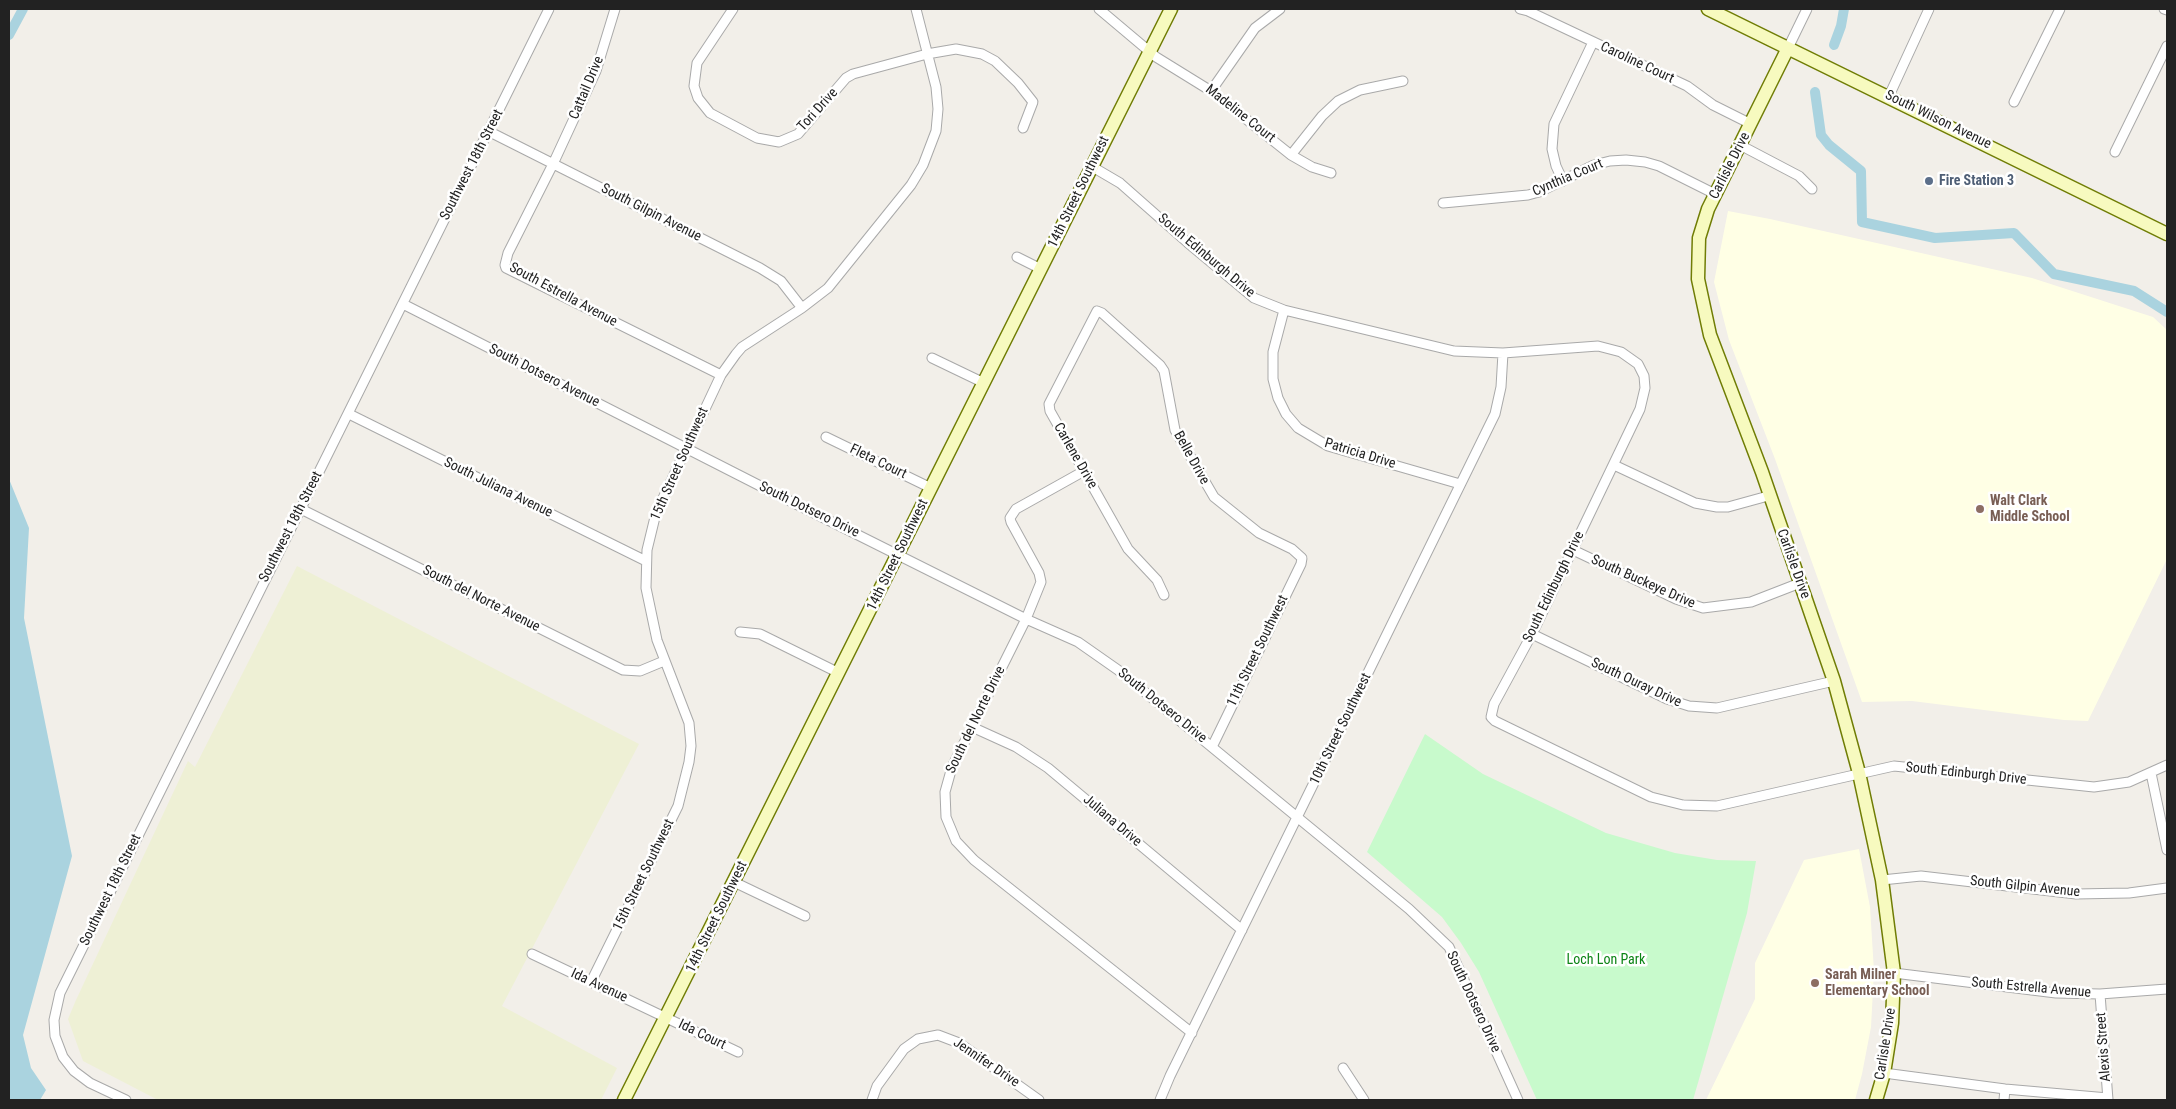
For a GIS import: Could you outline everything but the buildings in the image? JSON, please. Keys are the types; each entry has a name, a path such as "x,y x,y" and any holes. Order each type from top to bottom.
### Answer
{"main road":[{"name":"14th Street Southwest","path":"624,1100 1171,9"},
{"name":"South Wilson Avenue","path":"1708,9 1889,96 2167,234"},
{"name":"Carlisle Drive","path":"1788,48 1715,194 1699,238 1698,278 1710,335 1762,472 1768,496 1834,682 1859,773 1882,880 1894,972 1892,1023 1884,1073 1876,1100"}],"street":[{"name":"Southwest 18th Street","path":"126,1100 90,1083 68,1064 59,1050 55,1036 54,1020 60,993 549,9"},
{"name":"Cattail Drive","path":"553,164 596,70 615,9"},
{"name":"Tori Drive","path":"733,9 697,63 693,80 694,90 704,107 718,119 757,138 768,141 785,141 798,134 850,75 926,54 956,49 982,54 995,61 1018,83 1033,102 1023,128"},
{"name":"15th Street Southwest","path":"591,982 678,806 686,780 691,746 689,723 664,661 650,613 646,588 646,561 656,513 721,376 742,348 802,308 828,288 911,185 923,165 936,131 938,109 936,87 916,9"},
{"name":"Madeline Court","path":"1099,9 1149,51 1211,91 1291,154 1312,167 1331,174"},
{"path":"1211,91 1255,28 1273,12 1280,9"},
{"name":"Caroline Court","path":"1520,9 1687,86 1713,105 1751,124"},
{"path":"1788,48 1807,9"},
{"path":"1889,96 1930,9"},
{"path":"2014,102 2060,9"},
{"path":"1563,181 1556,166 1552,150 1554,124 1593,42"},
{"path":"2115,152 2167,46"},
{"path":"1291,154 1322,116 1338,101 1360,90 1403,81"},
{"name":"South Gilpin Avenue","path":"488,131 774,276 785,285 802,308"},
{"path":"1740,145 1799,176 1812,189"},
{"name":"Cynthia Court","path":"1443,203 1528,195 1563,181 1594,165 1610,161 1636,160 1659,166 1715,194"},
{"name":"South Estrella Avenue","path":"553,164 508,253 504,262 506,268 721,376"},
{"name":"South Edinburgh Drive","path":"1091,166 1120,183 1254,298 1284,310 1454,351 1503,353 1598,346 1621,352 1638,364 1644,376 1644,394 1640,409 1532,634 1494,704 1491,713 1493,719 1651,797 1682,806 1717,806 1894,766 2094,787 2130,782 2167,766"},
{"path":"1017,257 1041,268"},
{"name":"South Dotsero Avenue","path":"402,304 686,448"},
{"name":"Patricia Drive","path":"1284,310 1273,352 1273,379 1278,398 1286,414 1298,428 1328,446 1460,484"},
{"name":"Carlene Drive","path":"1100,312 1094,315 1049,407 1051,415 1128,549 1157,580 1164,595"},
{"name":"Belle Drive","path":"1100,312 1160,365 1164,371 1175,430 1214,497 1259,533 1301,555"},
{"name":"10th Street Southwest","path":"1160,1100 1495,414 1501,387 1503,353"},
{"path":"932,358 984,383"},
{"name":"South Juliana Avenue","path":"349,414 646,561"},
{"name":"Fleta Court","path":"826,437 930,488"},
{"name":"South Dotsero Drive","path":"686,448 1026,619 1078,642 1118,670 1409,909 1449,947 1518,1100"},
{"path":"1614,465 1696,503 1728,507 1768,496"},
{"name":"South del Norte Drive","path":"1084,471 1016,509 1010,518 1041,578 1026,619 952,767 945,792 946,816 951,832 964,852 1192,1033"},
{"name":"South del Norte Avenue","path":"301,508 623,670 640,671 664,661"},
{"name":"South Buckeye Drive","path":"1573,550 1676,600 1703,608 1750,602 1800,583"},
{"name":"11th Street Southwest","path":"1212,747 1301,564 1301,555"},
{"path":"740,632 760,634 839,673"},
{"name":"South Ouray Drive","path":"1532,634 1667,699 1689,706 1717,708 1834,682"},
{"name":"Juliana Drive","path":"972,727 1016,747 1048,768 1242,930"},
{"path":"2151,773 2167,850"},
{"name":"South Gilpin Avenue","path":"1882,880 1920,876 2076,894 2129,893 2167,888"},
{"path":"734,882 805,916"},
{"name":"Ida Avenue","path":"532,954 667,1017"},
{"name":"South Estrella Avenue","path":"1894,972 2056,993 2100,994 2167,989"},
{"name":"Alexis Street","path":"2100,994 2108,1099"},
{"name":"Ida Court","path":"667,1017 738,1052"},
{"name":"Jennifer Drive","path":"872,1100 877,1086 904,1049 918,1039 938,1035 959,1043 1039,1100"},
{"path":"1343,1068 1364,1100"},
{"path":"1884,1073 2005,1089 2108,1099"},
{"path":"2004,1100 2005,1089"}],"shaded area":[{"name":"Walt Clark Middle School","path":"1728,211 2032,278 2153,317 2167,330 2167,559 2088,721 2064,720 1912,701 1862,702 1775,459 1729,340 1714,282"},
{"path":"297,566 639,744 502,1006 617,1068 601,1100 158,1100 83,1061 68,1019 76,1000 188,761 195,767"},
{"name":"Sarah Milner Elementary School","path":"1859,849 1870,907 1874,971 1871,1027 1855,1100 1706,1100 1755,999 1755,963 1804,860"}],"green space":[{"name":"Loch Lon Park","path":"1425,734 1483,774 1606,833 1675,853 1717,860 1756,861 1747,913 1693,1100 1537,1100 1479,972 1461,943 1442,917 1367,852"}],"water":[{"path":"9,479 29,528 24,618 72,856 23,1035 31,1068 46,1090 40,1100 9,1100"}],"waterway":[{"path":"9,35 23,9"},
{"path":"1834,45 1841,26 1844,9"},
{"path":"1815,92 1821,135 1829,145 1861,171 1862,222 1935,238 2014,233 2054,274 2134,291 2167,312"}],"place":[{"name":"Fire Station 3","path":"1929,181"},
{"name":"Walt Clark Middle School","path":"1980,509"},
{"name":"Sarah Milner Elementary School","path":"1815,983"}]}
